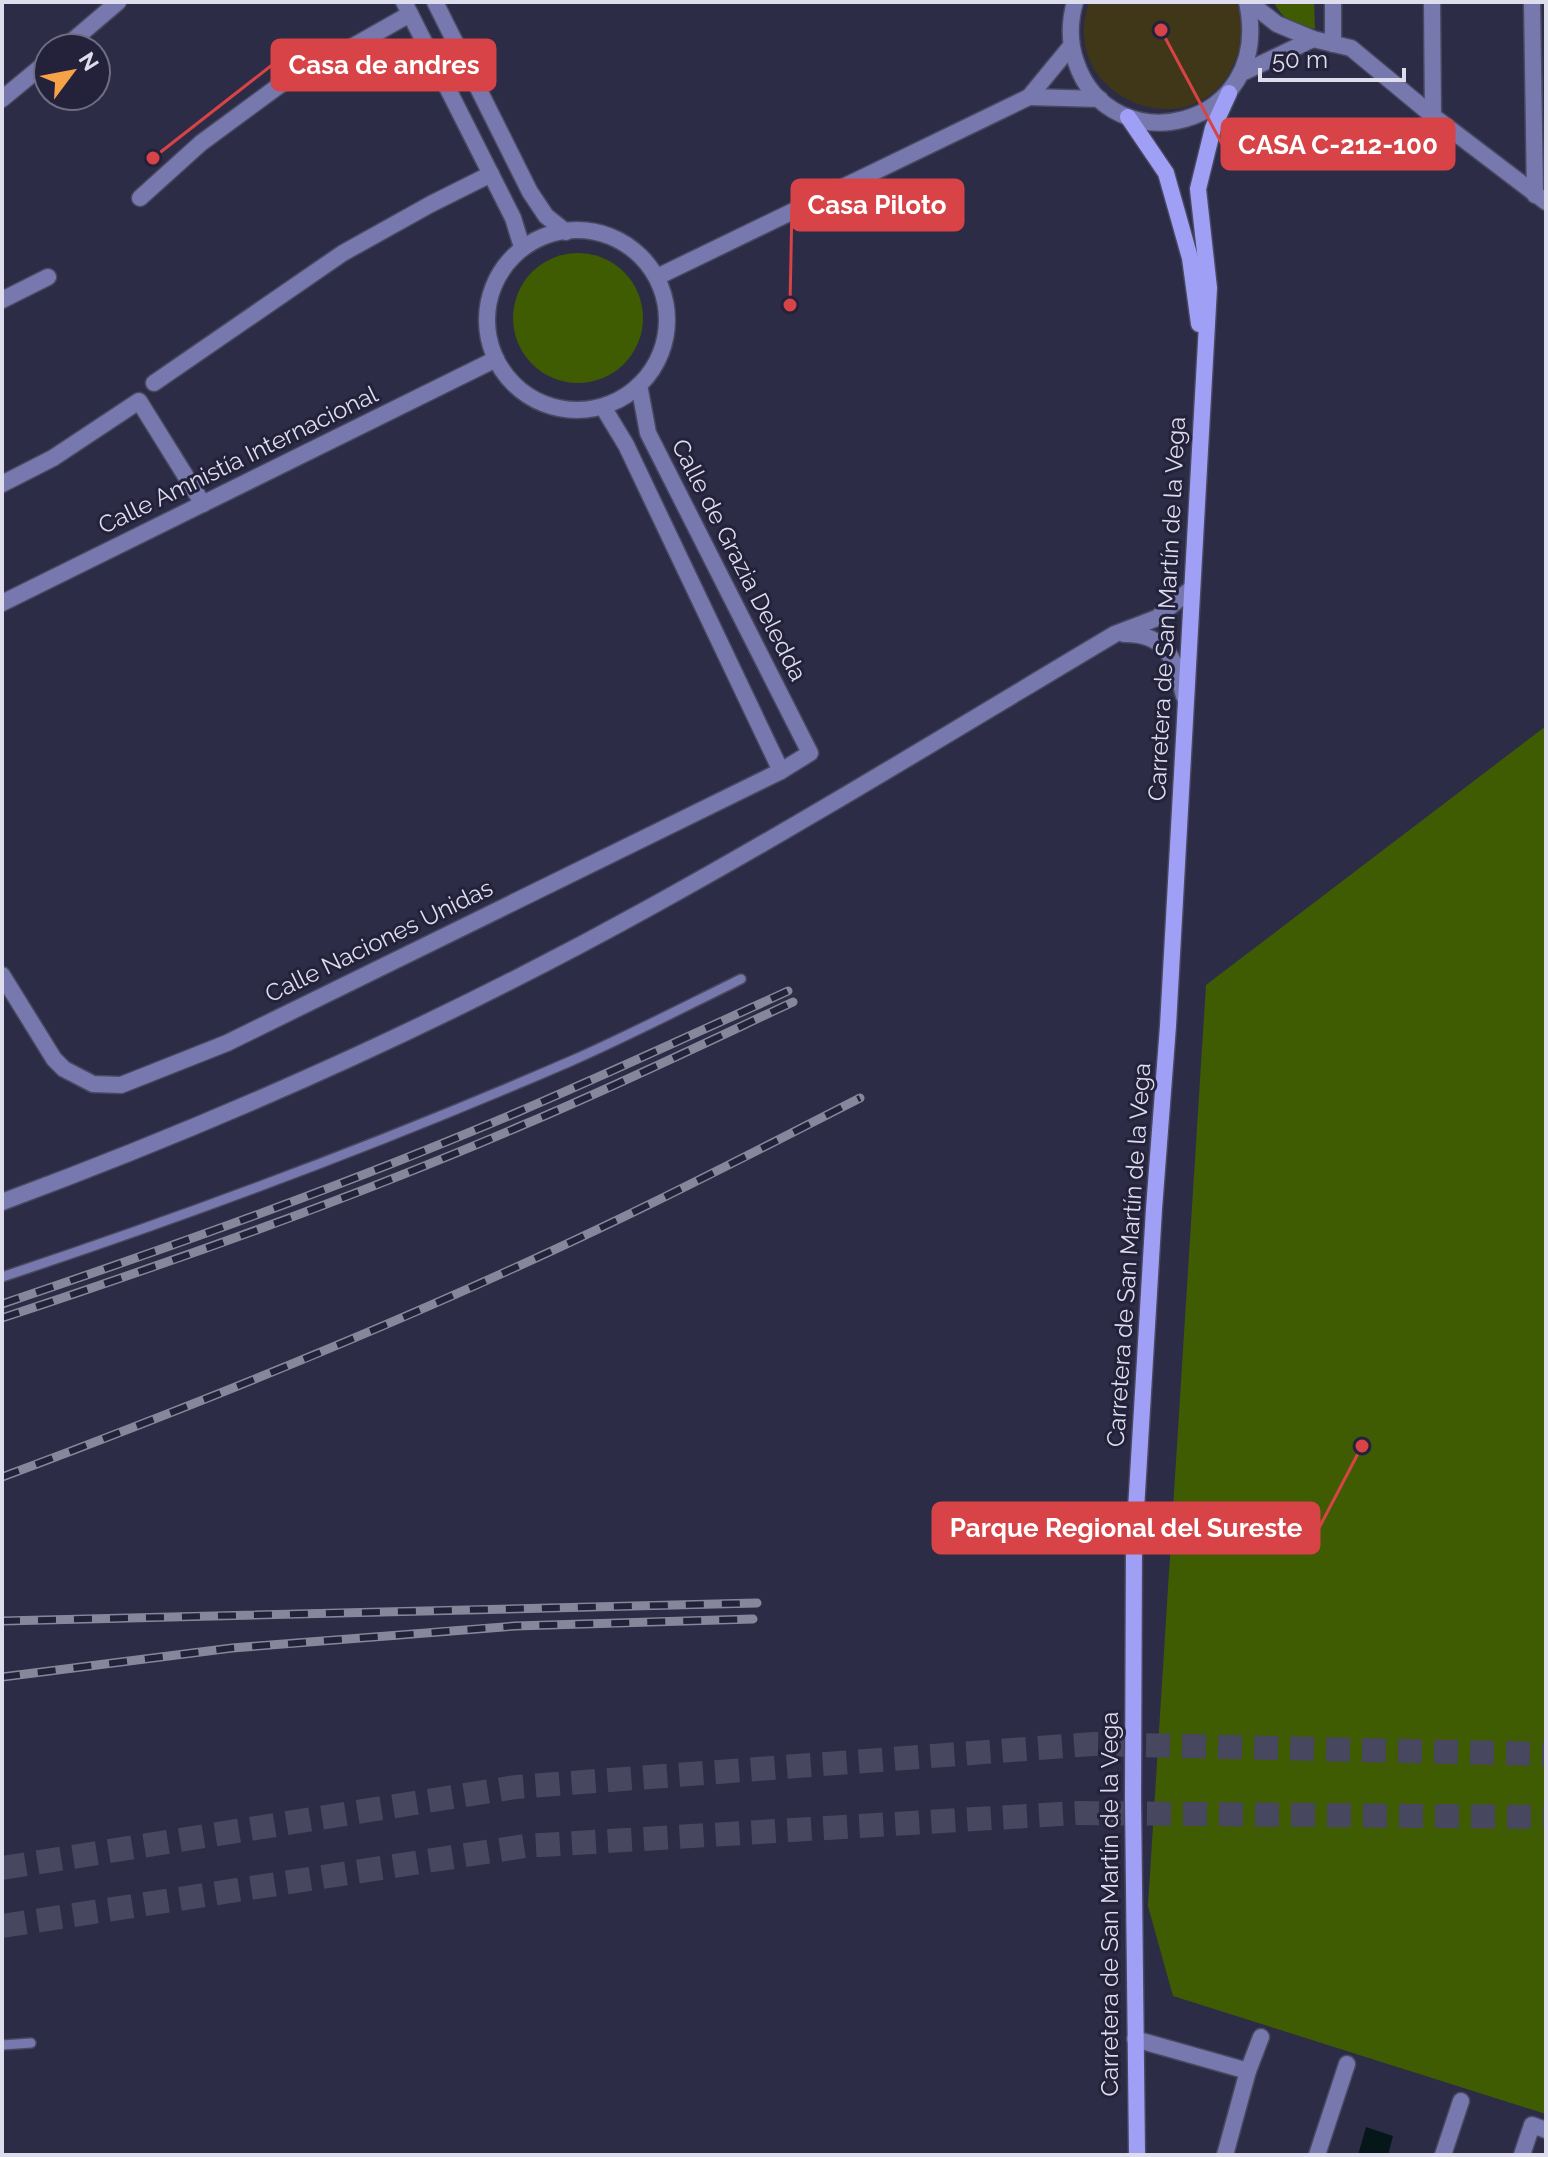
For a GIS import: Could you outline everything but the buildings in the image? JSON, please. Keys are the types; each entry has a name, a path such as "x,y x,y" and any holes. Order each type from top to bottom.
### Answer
{"street":[{"path":"83,32 118,2"},
{"path":"435,2 530,192 546,216 566,232"},
{"path":"1059,2 1073,10 1071,46 1080,72 1100,99 1128,117 1155,123 1182,121 1208,110 1229,93 1244,72 1251,49 1252,24 1248,2"},
{"path":"1248,2 1277,24 1313,39 1351,48 1433,116 1541,198"},
{"path":"1333,2 1333,44"},
{"path":"1432,2 1433,116"},
{"path":"1532,2 1541,198"},
{"path":"140,198 201,143 288,79 334,57 407,8 513,218 522,247"},
{"path":"1244,72 1313,39"},
{"path":"657,277 1029,97 1071,46"},
{"path":"2,99 32,74"},
{"name":"Carretera de San Martín de la Vega","path":"1137,2155 1134,1543 1168,1026 1209,288 1198,189 1213,128 1229,93"},
{"path":"1029,97 1100,99"},
{"name":"Carretera de San Martín de la Vega","path":"1128,117 1166,173 1190,258 1204,359"},
{"path":"154,383 343,253 491,174"},
{"path":"581,229 611,236 637,253 657,277 666,305 666,334 657,362 639,385 623,398 603,407 578,411 552,407 528,397 509,380 496,359 486,328 488,298 501,270 522,247 566,232 581,229"},
{"path":"2,300 48,277"},
{"name":"Calle Amnistía Internacional","path":"2,603 496,359"},
{"name":"Calle de Grazia Deledda","path":"639,385 648,433 810,753"},
{"path":"2,484 53,458 139,401 203,504"},
{"name":"Calle de Grazia Deledda","path":"603,407 626,445 781,771"},
{"path":"2,1202 189,1130 382,1044 516,978 720,868 1115,634 1157,618 1192,588"},
{"path":"1115,634 1146,635 1162,645 1177,668 1186,702"},
{"name":"Calle Naciones Unidas","path":"2,975 54,1059 64,1069 93,1084 121,1085 227,1043 781,771 810,753"},
{"path":"1225,2155 1248,2071 1261,2037"},
{"path":"1135,2039 1248,2071"},
{"path":"1317,2155 1347,2064"},
{"path":"1443,2155 1461,2101"},
{"path":"1522,2155 1539,2127"}],"lane":[{"path":"2,1277 147,1229 354,1152 574,1060 741,979"},
{"path":"2,2045 31,2043"}],"green space":[{"path":"1274,2 1314,2 1315,29 1290,21"},
{"path":"578,253 603,258 624,272 638,293 643,318 638,343 624,364 603,378 578,383 553,378 532,364 518,343 513,318 518,293 532,272 553,258"},
{"path":"1546,726 1546,2114 1173,1996 1148,1906 1206,985"}],"sand":[{"path":"1089,2 1236,2 1241,40 1234,63 1215,90 1191,105 1162,109 1134,103 1110,87 1092,65 1084,36"}],"shaded area":[{"path":"1366,2127 1393,2136 1388,2155 1358,2155"}],"tunnel":[{"path":"2,1868 516,1787 1093,1744 1546,1754"},
{"path":"2,1926 525,1846 1077,1813 1546,1817"}],"railway":[{"path":"2,1304 326,1189 454,1139 788,991"},
{"path":"2,1318 199,1251 395,1178 591,1096 793,1002"},
{"path":"2,1477 259,1378 386,1325 644,1207 860,1098"},
{"path":"2,1621 757,1603"},
{"path":"2,1677 232,1648 515,1626 753,1619"}],"place":[{"name":"CASA C-212-100","path":"1161,30"},
{"name":"Casa de andres","path":"153,158"},
{"name":"Casa Piloto","path":"790,305"},
{"name":"Parque Regional del Sureste","path":"1362,1446"}]}
